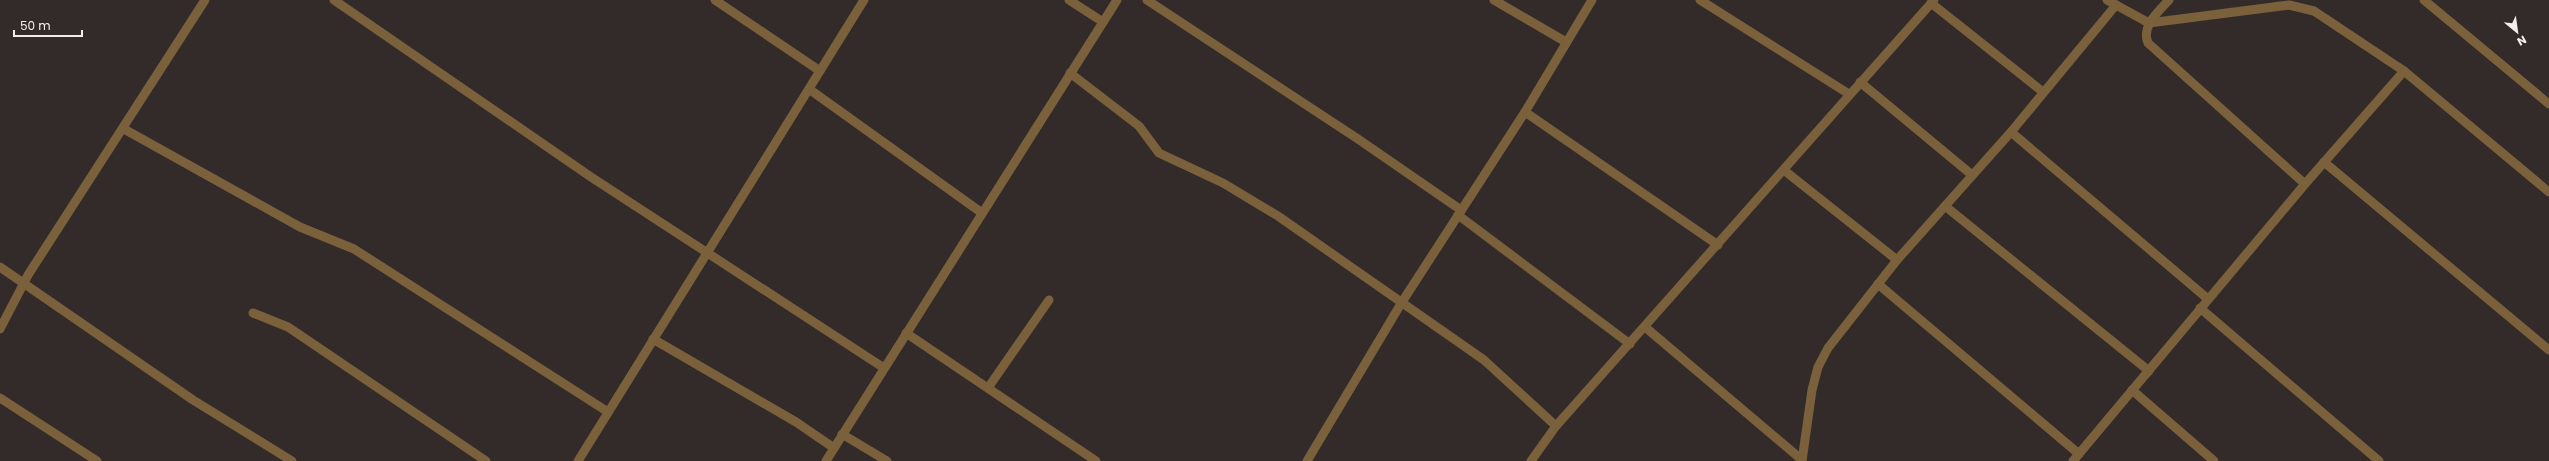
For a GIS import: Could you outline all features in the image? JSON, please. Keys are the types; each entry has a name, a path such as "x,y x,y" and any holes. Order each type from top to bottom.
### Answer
{"street":[{"path":"0,329 28,276 124,129 205,0"},
{"path":"334,0 591,177 884,368"},
{"path":"715,0 820,71"},
{"path":"578,461 706,252 864,0"},
{"path":"1069,0 1103,22"},
{"path":"826,461 1116,0"},
{"path":"1147,0 1352,135 1459,213 1630,344"},
{"path":"1494,0 1566,42"},
{"path":"1307,461 1402,302 1525,112 1592,0"},
{"path":"1700,0 1849,94"},
{"path":"2108,0 2149,23 2289,4 2302,7 2329,20 2404,71 2549,192"},
{"path":"2169,0 2149,23 2145,34 2151,47 2304,184"},
{"path":"2424,0 2549,104"},
{"path":"1532,461 1556,426 1785,171 1849,94 1933,2 2043,92"},
{"path":"1802,461 1812,390 1818,367 1828,348 1897,260 2011,132 2116,5"},
{"path":"2072,461 2304,184 2404,71"},
{"path":"1070,73 1139,126 1159,153 1223,183 1278,216 1484,360 1556,426"},
{"path":"1860,82 1972,175"},
{"path":"809,89 982,213"},
{"path":"1525,112 1718,245"},
{"path":"124,129 300,227 354,249 608,412"},
{"path":"2011,132 2208,299"},
{"path":"2324,162 2549,350"},
{"path":"1785,171 1897,260"},
{"path":"1945,206 2148,371"},
{"path":"0,266 24,285 193,400 292,461"},
{"path":"1878,284 2079,454"},
{"path":"988,388 1049,300"},
{"path":"2200,308 2379,461"},
{"path":"253,313 288,327 486,461"},
{"path":"1645,328 1802,461"},
{"path":"906,333 1096,461"},
{"path":"653,339 796,422 834,448"},
{"path":"2132,390 2214,461"},
{"path":"0,398 97,461"},
{"path":"842,434 887,461"}]}
